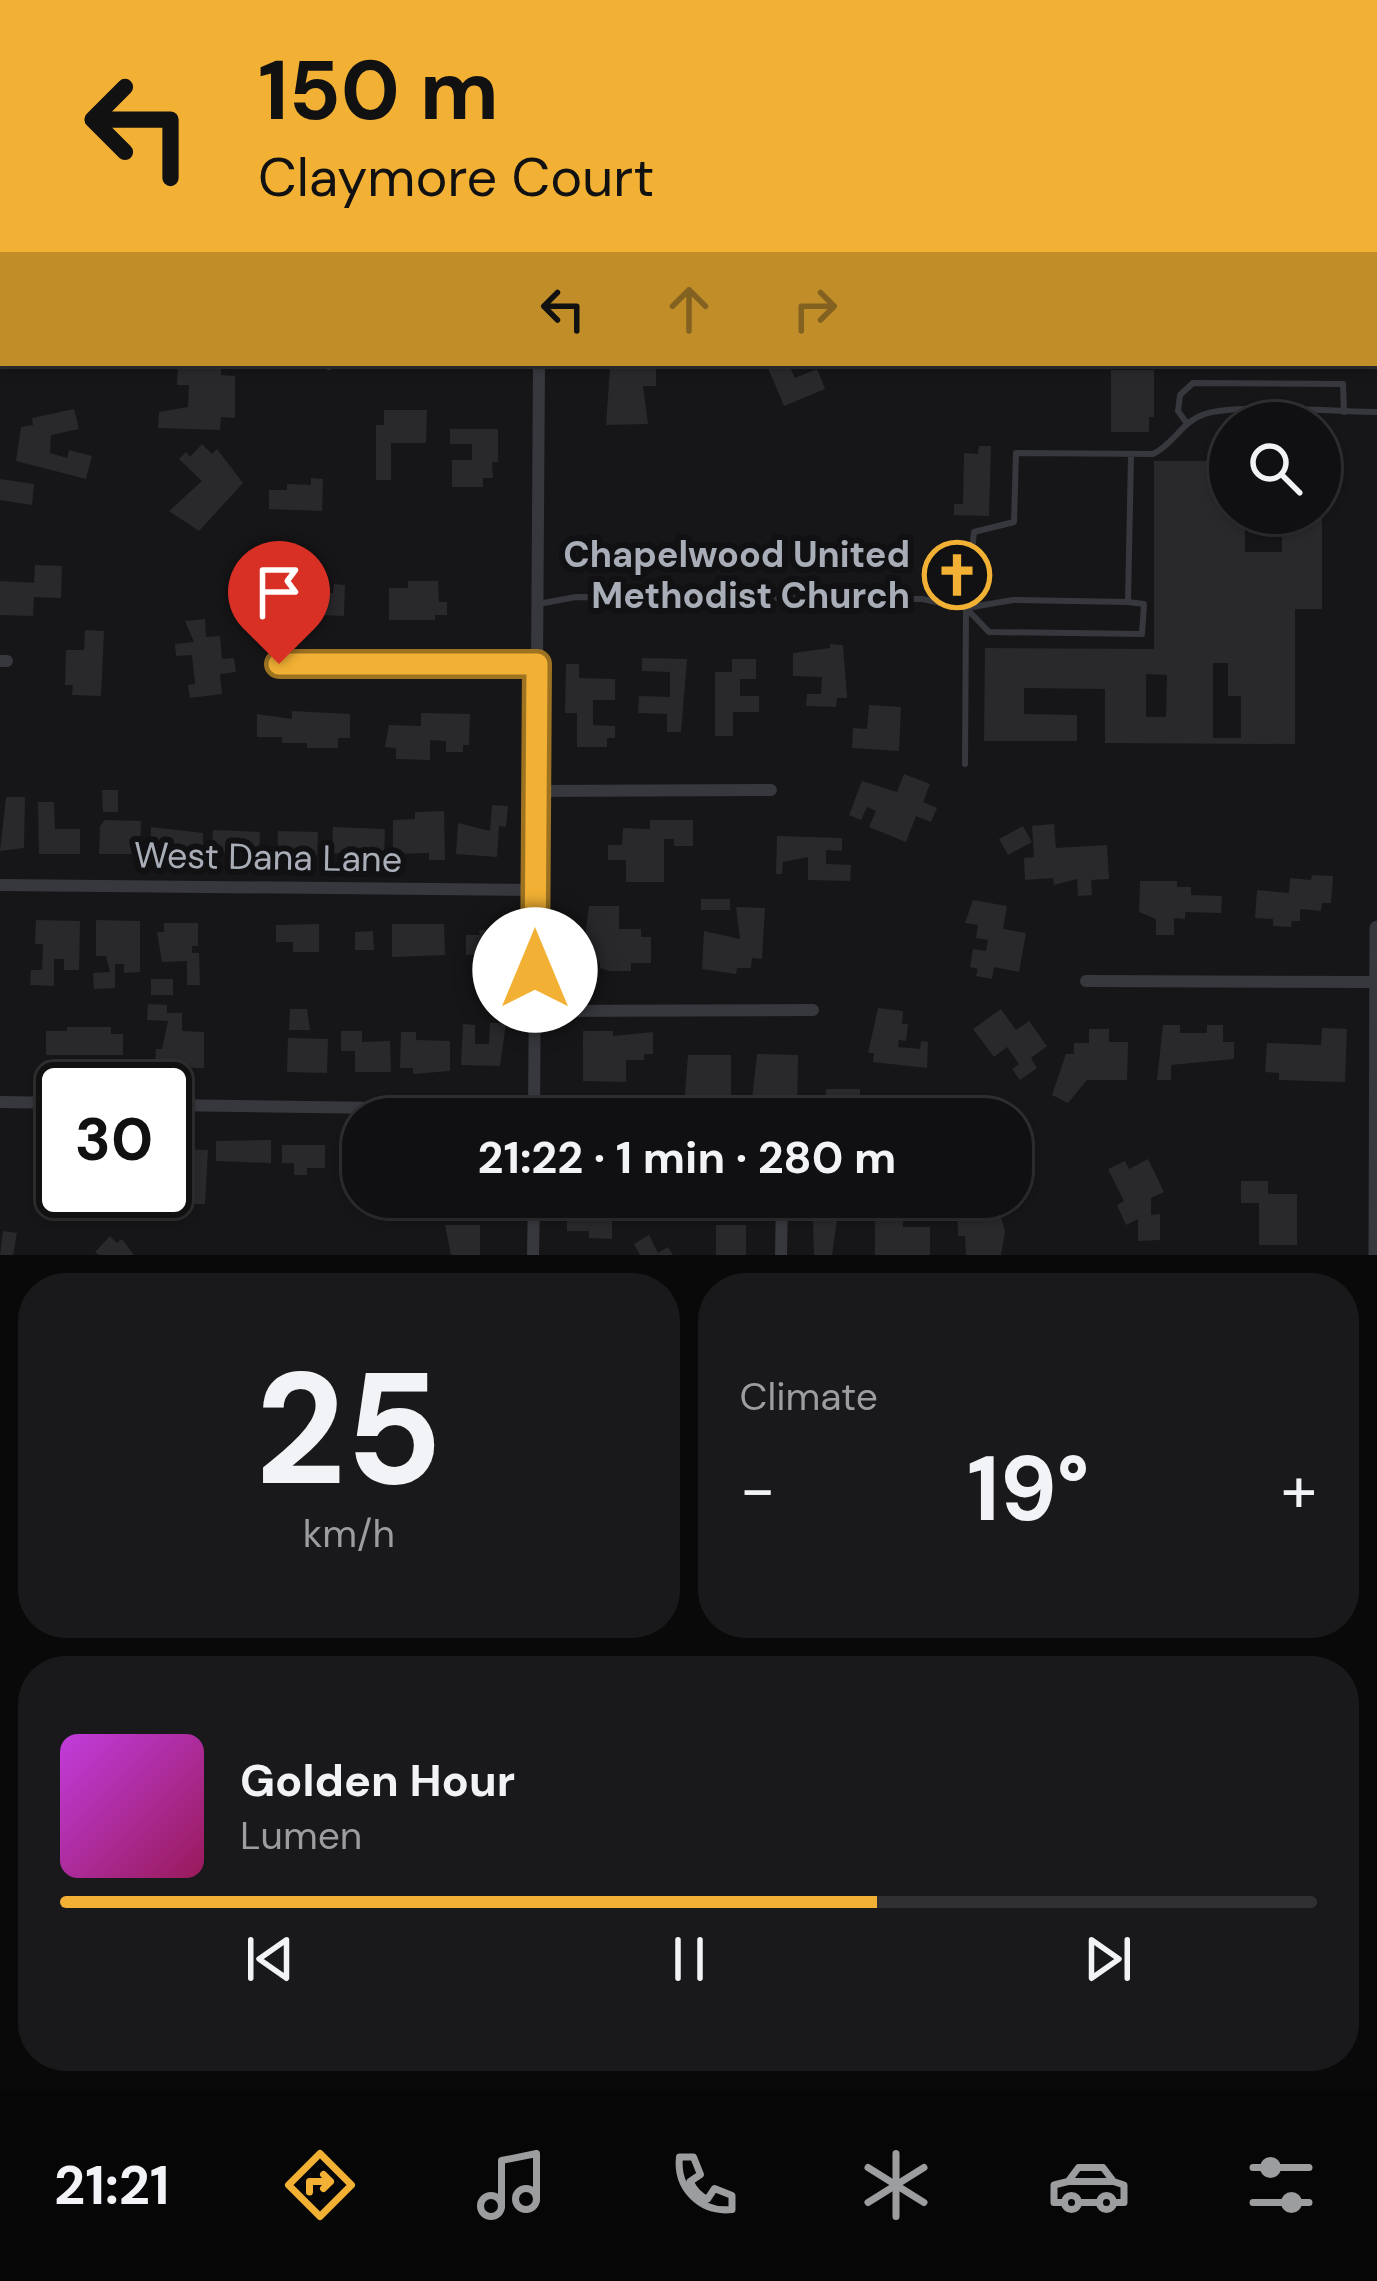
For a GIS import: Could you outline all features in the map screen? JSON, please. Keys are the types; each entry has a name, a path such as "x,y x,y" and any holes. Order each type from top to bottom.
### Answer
{"street":[{"path":"534,1098 539,366"},
{"path":"279,664 537,664"},
{"path":"536,791 771,790"},
{"name":"West Dana Lane","path":"0,885 536,890"},
{"path":"1376,1255 1377,928"},
{"path":"1086,981 1376,982"},
{"path":"535,1011 813,1010"},
{"path":"0,1102 36,1103"},
{"path":"192,1106 342,1109"},
{"path":"533,1255 534,1218"},
{"path":"781,1255 782,1218"}],"lane":[{"path":"1188,423 1178,411 1180,395 1193,383 1343,384 1344,412"},
{"path":"965,764 966,608 974,532 1014,522 1016,453 1131,455 1168,447 1188,423 1219,412 1377,412"},
{"path":"1128,602 1131,455"},
{"path":"537,604 577,597 899,598 966,608 1013,599 1144,604 1142,634 989,632 966,608"}],"building":[{"path":"178,366 234,366 221,368 221,375 235,376 235,418 221,417 220,430 158,428 159,412 188,407 189,385 177,385"},
{"path":"767,366 789,366 795,378 817,369 825,389 784,406"},
{"path":"656,367 656,386 643,386 648,424 606,425 610,368"},
{"path":"1111,370 1154,370 1154,417 1149,417 1149,432 1111,432"},
{"path":"74,409 79,429 51,435 50,453 67,458 69,450 92,456 86,479 16,461 21,427 33,425 32,418"},
{"path":"384,410 427,410 426,443 391,443 391,480 376,480 376,425 384,425"},
{"path":"450,429 498,429 498,462 492,462 493,478 483,478 483,487 452,487 452,460 472,460 472,444 450,444"},
{"path":"202,444 212,454 217,449 243,483 199,531 169,511 202,481 179,459 186,452 190,457"},
{"path":"979,446 991,446 989,516 954,515 954,504 963,504 964,453 978,454"},
{"name":"Chapelwood United Methodist Church","path":"1154,461 1209,461 1209,534 1245,534 1245,552 1282,552 1282,534 1322,534 1322,609 1295,609 1295,744 1105,743 1105,689 1024,688 1024,714 1077,715 1077,741 984,741 985,648 1154,649","holes":["1213,663 1228,663 1228,696 1241,696 1241,738 1213,738","1146,674 1167,675 1166,717 1146,717"]},
{"path":"311,478 323,479 322,511 269,509 269,490 287,490 287,484 311,485"},
{"path":"0,479 34,484 32,505 0,500"},
{"path":"252,560 281,561 280,595 298,596 299,585 322,586 321,593 333,593 334,584 345,585 344,616 270,613 271,596 259,595 259,578 251,578"},
{"path":"35,565 62,566 61,598 34,597 33,616 0,615 0,581 34,583"},
{"path":"408,581 438,581 439,602 447,602 447,615 435,615 435,620 389,620 389,588 408,588"},
{"path":"205,619 206,637 220,636 222,659 234,658 236,672 220,674 222,694 190,698 188,685 195,684 192,655 176,656 175,644 194,642 185,621"},
{"path":"85,630 104,631 101,696 72,695 73,685 65,685 66,650 84,650"},
{"path":"830,644 843,645 847,698 837,698 836,707 806,706 807,694 821,694 822,677 793,676 793,653 830,648"},
{"path":"642,658 687,659 681,732 667,732 667,714 638,713 639,696 670,697 670,672 642,671"},
{"path":"732,659 756,659 756,679 740,679 740,696 759,696 759,712 733,712 733,736 715,736 715,672 732,672"},
{"path":"566,664 579,664 579,678 615,679 615,700 593,700 593,725 615,726 615,738 607,738 607,747 577,747 577,713 565,713"},
{"path":"869,705 901,707 899,751 852,748 853,728 867,729"},
{"path":"292,711 350,714 350,738 338,738 338,748 307,748 307,743 282,743 282,737 257,737 257,714 292,719"},
{"path":"421,713 470,714 469,745 463,745 463,752 446,752 446,741 430,740 430,760 396,759 396,748 385,747 389,725 421,726"},
{"path":"904,774 930,784 923,802 937,808 931,822 916,816 906,842 869,827 876,811 867,807 861,820 849,815 862,781 897,792"},
{"path":"102,790 118,790 118,812 103,812"},
{"path":"6,797 25,797 24,848 0,851"},
{"path":"38,802 54,802 55,829 80,829 80,854 39,854"},
{"path":"492,805 508,806 506,827 499,826 497,857 456,854 458,823 490,831"},
{"path":"444,811 445,860 429,860 429,853 393,854 393,820 415,819 415,812"},
{"path":"105,820 141,821 140,854 99,854 100,826"},
{"path":"650,820 693,820 693,846 674,846 674,839 664,839 664,882 626,882 626,860 608,860 608,845 622,845 623,828 650,829"},
{"path":"1054,824 1056,848 1107,845 1109,879 1091,880 1092,895 1078,896 1077,879 1054,885 1053,878 1025,880 1024,858 1034,857 1032,826"},
{"path":"1023,826 1032,842 1008,855 999,839"},
{"path":"151,827 203,833 203,851 151,850"},
{"path":"333,827 385,829 384,856 332,853"},
{"path":"213,830 260,832 259,854 212,852"},
{"path":"278,831 318,832 317,857 277,856"},
{"path":"777,836 842,838 842,851 826,850 826,864 851,865 850,881 808,880 808,857 783,862 782,874 776,874"},
{"path":"1312,875 1333,876 1331,903 1322,903 1321,911 1300,909 1300,921 1292,921 1291,927 1255,918 1257,890 1289,893 1290,878 1311,880"},
{"path":"1140,881 1177,881 1177,887 1191,887 1191,895 1222,896 1221,913 1185,912 1185,919 1174,918 1174,935 1156,935 1156,919 1139,912"},
{"path":"701,899 730,899 730,910 701,910"},
{"path":"973,900 1007,906 1003,929 1026,933 1019,972 994,967 992,979 976,976 978,969 970,967 973,949 986,951 988,940 976,938 978,925 965,923"},
{"path":"589,906 619,906 619,929 641,929 641,937 651,937 651,963 631,963 631,971 609,971 600,968 600,962 591,962 590,947 584,947"},
{"path":"736,907 765,908 762,959 752,958 751,968 737,968 736,974 702,969 704,931 740,939"},
{"path":"36,920 80,921 79,970 64,970 64,959 54,959 54,986 30,985 31,970 42,970 43,944 35,944"},
{"path":"96,920 140,921 140,972 124,973 124,964 115,964 115,988 94,989 93,973 110,972 106,956 96,956"},
{"path":"164,923 198,923 198,946 192,946 192,953 199,953 200,985 187,985 187,961 162,962 157,932 164,932"},
{"path":"319,924 319,952 293,952 293,942 276,942 276,925"},
{"path":"392,924 444,924 445,955 392,957"},
{"path":"479,930 508,930 508,954 466,955 466,935 480,935"},
{"path":"373,931 374,950 355,950 355,932"},
{"path":"151,979 173,979 173,995 151,995"},
{"path":"148,1004 167,1005 167,1013 182,1013 182,1031 204,1032 204,1068 192,1068 192,1062 155,1062 168,1021 147,1020"},
{"path":"878,1008 903,1011 902,1024 908,1024 906,1041 899,1040 898,1047 920,1049 921,1041 928,1042 927,1068 873,1062 874,1053 868,1053"},
{"path":"290,1009 307,1009 310,1030 289,1030"},
{"path":"1001,1009 1016,1030 1029,1021 1047,1046 1031,1058 1037,1068 1020,1080 1012,1069 1019,1064 1007,1047 994,1057 973,1029"},
{"path":"490,1023 506,1023 500,1066 461,1065 463,1024 475,1025 475,1044 489,1044"},
{"path":"1163,1025 1180,1025 1180,1033 1207,1033 1207,1025 1223,1025 1223,1042 1234,1042 1234,1059 1171,1065 1171,1080 1157,1080"},
{"path":"67,1027 111,1027 111,1034 123,1034 123,1055 46,1055 46,1031 67,1031"},
{"path":"1322,1028 1347,1029 1345,1082 1279,1080 1279,1073 1265,1072 1267,1043 1321,1045"},
{"path":"1089,1029 1109,1029 1109,1042 1128,1042 1127,1080 1087,1080 1068,1103 1052,1095 1066,1054 1074,1054 1074,1043 1089,1043"},
{"path":"341,1031 362,1031 362,1042 390,1041 391,1072 355,1072 355,1051 341,1051"},
{"path":"583,1031 613,1031 613,1036 653,1032 653,1054 644,1054 644,1060 626,1060 626,1082 583,1081"},
{"path":"401,1032 416,1032 416,1040 450,1041 450,1071 413,1074 413,1068 400,1068"},
{"path":"288,1038 328,1039 327,1073 287,1072"},
{"path":"757,1054 798,1055 797,1098 752,1098"},
{"path":"688,1055 731,1055 731,1098 685,1098"},
{"path":"826,1089 860,1089 860,1098 826,1098"},
{"path":"271,1140 271,1163 216,1161 216,1141"},
{"path":"282,1145 325,1145 325,1168 307,1168 307,1175 294,1175 294,1163 282,1163"},
{"path":"192,1149 208,1150 205,1204 192,1204"},
{"path":"1148,1159 1164,1192 1151,1198 1151,1215 1160,1214 1160,1240 1138,1241 1138,1219 1126,1225 1117,1205 1124,1201 1108,1169 1125,1161 1129,1169"},
{"path":"1241,1181 1268,1181 1268,1194 1297,1194 1297,1245 1259,1245 1259,1203 1241,1203"},
{"path":"567,1218 612,1218 612,1239 589,1238 589,1231 567,1231"},
{"path":"875,1218 903,1218 903,1227 930,1227 930,1255 875,1255"},
{"path":"958,1218 1001,1218 1005,1232 1001,1255 966,1255 965,1236 958,1236"},
{"path":"813,1220 837,1220 832,1255 814,1255"},
{"path":"445,1225 480,1225 480,1255 451,1255"},
{"path":"716,1225 746,1225 746,1255 716,1255"},
{"path":"3,1231 17,1233 13,1255 0,1255"},
{"path":"649,1235 658,1253 668,1247 673,1255 640,1255 634,1244"},
{"path":"110,1236 117,1243 122,1239 134,1255 95,1252"}],"place":[{"name":"Chapelwood United Methodist Church","path":"957,575"}],"route":[{"path":"279,664 537,664 535,970"}]}
